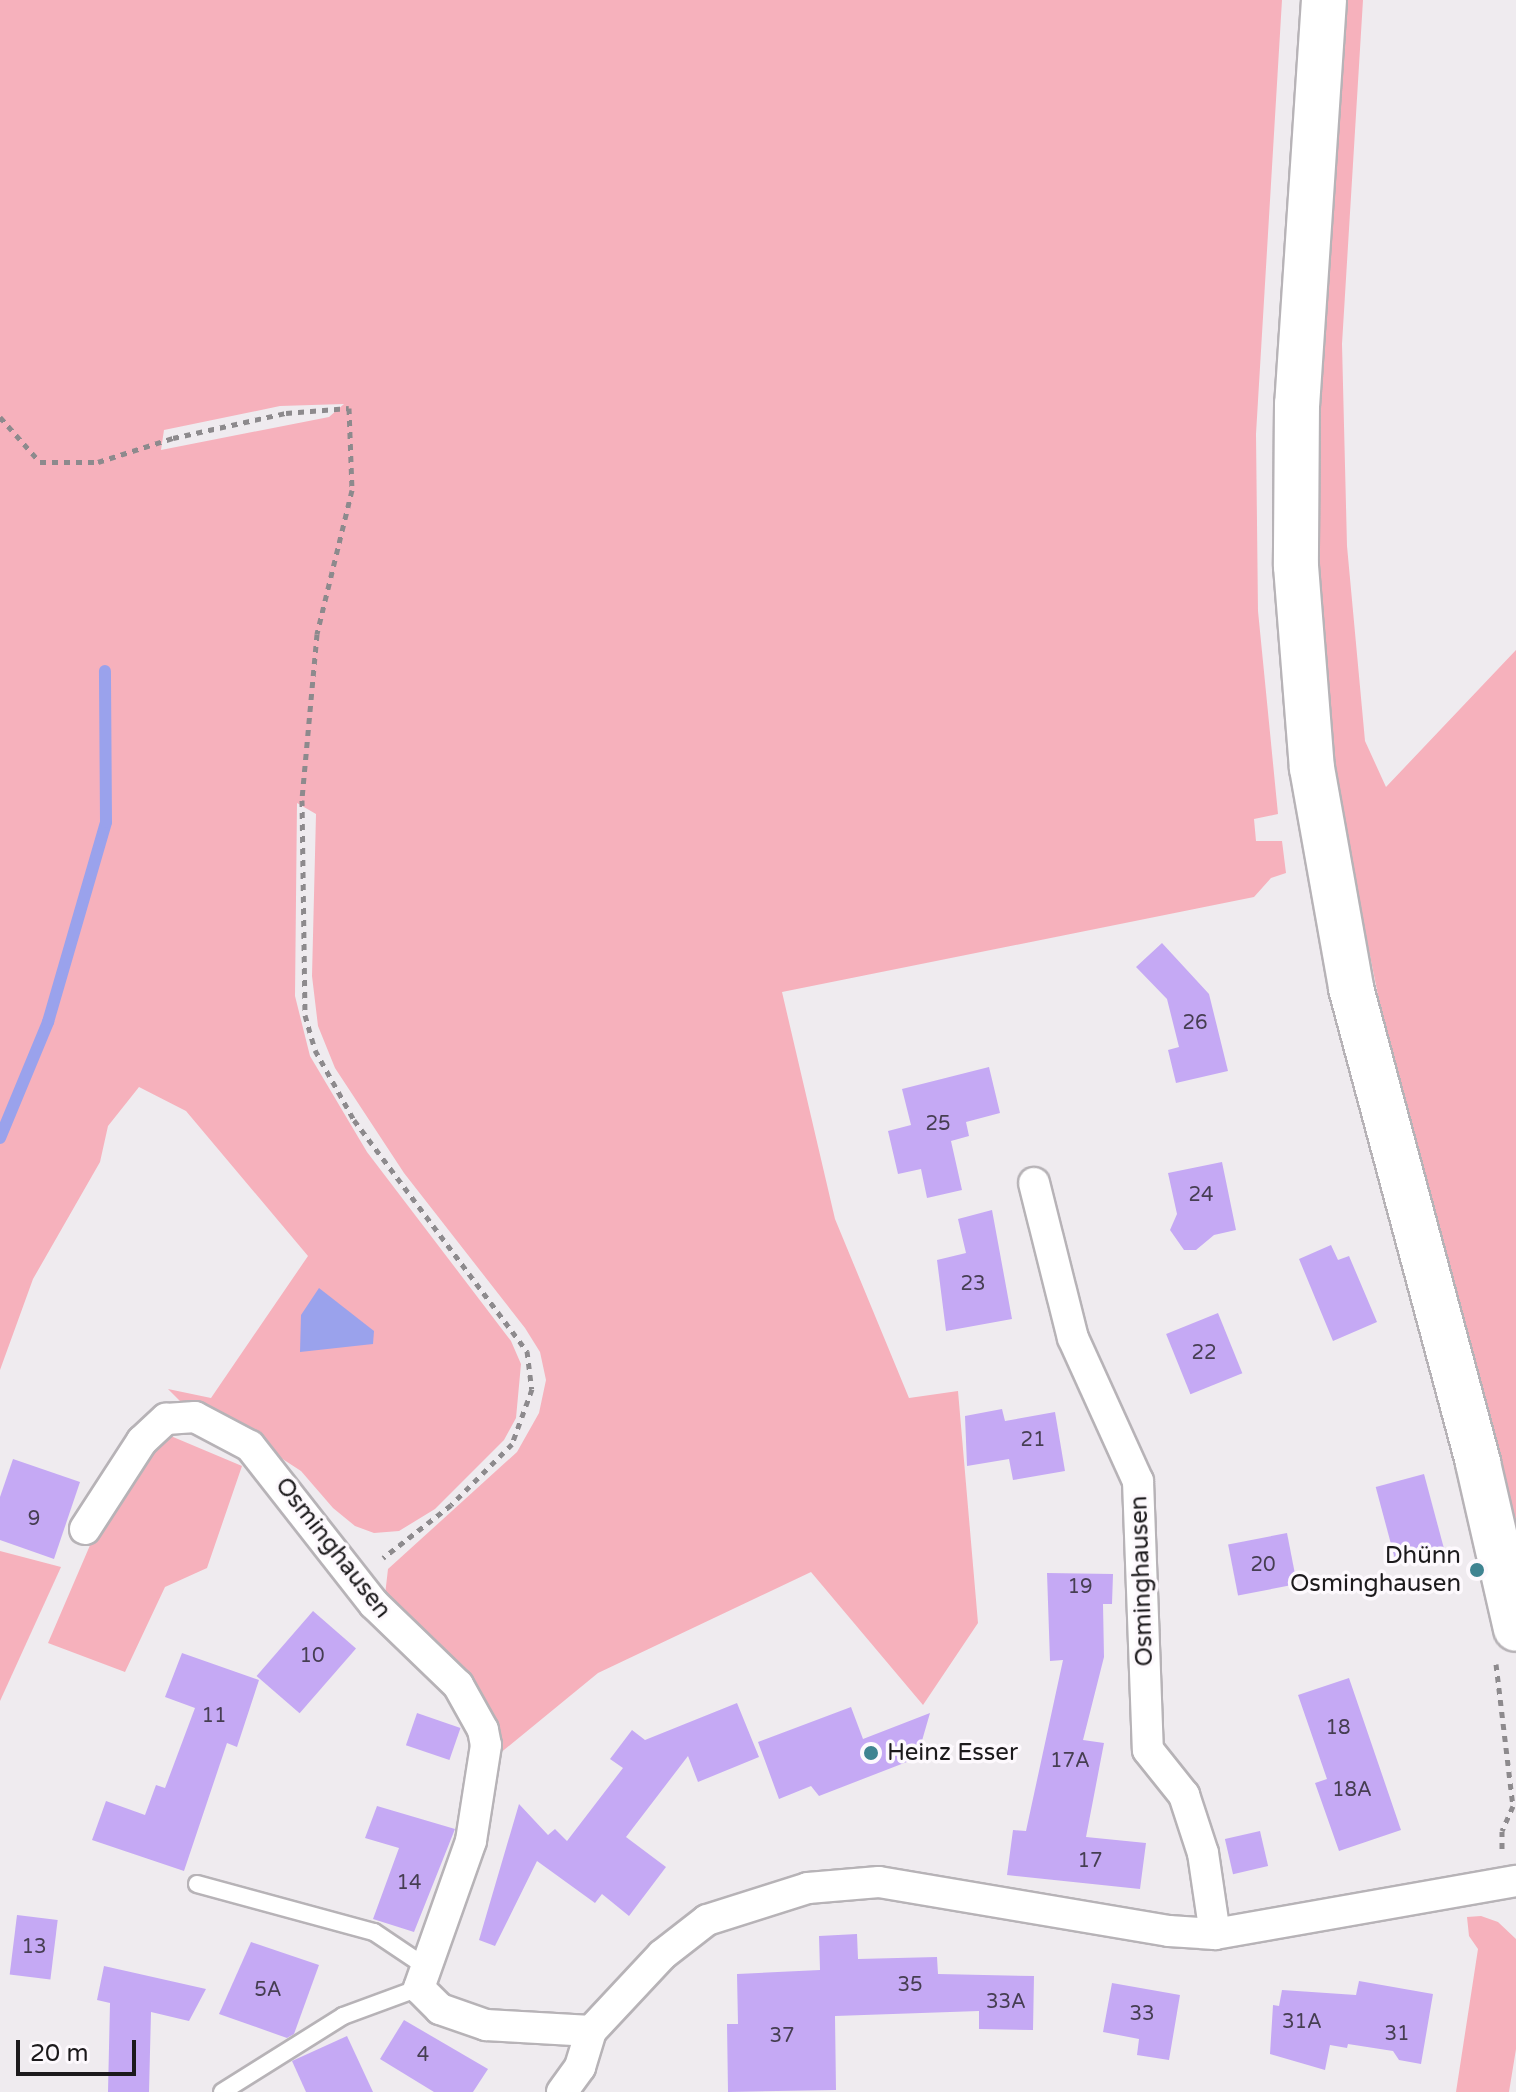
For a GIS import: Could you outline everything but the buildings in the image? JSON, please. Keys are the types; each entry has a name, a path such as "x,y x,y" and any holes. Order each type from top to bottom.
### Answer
{"main road":[{"path":"1324,0 1297,404 1296,566 1312,768 1351,988 1478,1463 1516,1629"}],"street":[{"name":"Osminghausen","path":"1034,1183 1073,1338 1138,1481 1148,1750 1184,1795 1203,1853 1215,1934"},
{"name":"Osminghausen","path":"85,1529 153,1426 180,1416 195,1417 250,1446 354,1580 458,1685 483,1730 484,1761 471,1841 422,1977"},
{"path":"562,2092 580,2067 591,2031 662,1955 707,1920 808,1888 879,1882 1169,1931 1215,1934 1516,1881"},
{"path":"422,1977 440,2009 486,2025 591,2031"}],"lane":[{"path":"197,1884 374,1932 422,1977 343,2016 222,2092"}],"path":[{"path":"0,417 40,462 98,462 173,438 286,413 349,408 352,490 317,634 302,800 305,1015 315,1050 354,1120 527,1351 532,1389 522,1427 485,1473 354,1580"}],"shaded area":[{"path":"0,0 1282,0 1256,434 1258,611 1278,814 1254,819 1256,841 1282,841 1286,873 1271,878 1254,897 782,992 835,1219 909,1398 958,1391 978,1623 923,1705 811,1572 598,1673 499,1754 385,1595 388,1569 517,1452 539,1413 546,1380 540,1352 525,1328 404,1173 335,1068 318,1026 312,976 316,814 297,803 295,996 310,1056 367,1152 511,1341 521,1364 516,1418 504,1440 435,1509 399,1531 374,1533 355,1526 333,1508 301,1471 204,1408 180,1401 168,1389 211,1398 308,1256 186,1111 139,1087 108,1126 100,1162 33,1279 0,1370","holes":["344,404 329,417 161,450 164,430 280,406"]},
{"path":"1346,0 1363,0 1342,344 1347,546 1365,741 1386,787 1516,650 1516,1537 1385,1030 1336,787 1319,571 1319,426"},
{"path":"166,1434 242,1466 207,1568 165,1587 125,1672 48,1643 97,1529"},
{"path":"0,1551 61,1567 0,1701"},
{"path":"1481,1916 1498,1922 1516,1939 1516,2049 1509,2092 1456,2092 1478,1949 1469,1936 1467,1917"}],"water":[{"path":"319,1288 374,1331 373,1344 300,1352 301,1315"}],"waterway":[{"path":"0,1138 48,1022 106,822 105,671"}],"place":[{"name":"Dhünn Osminghausen","path":"1477,1570"},
{"name":"Heinz Esser","path":"871,1753"}]}
